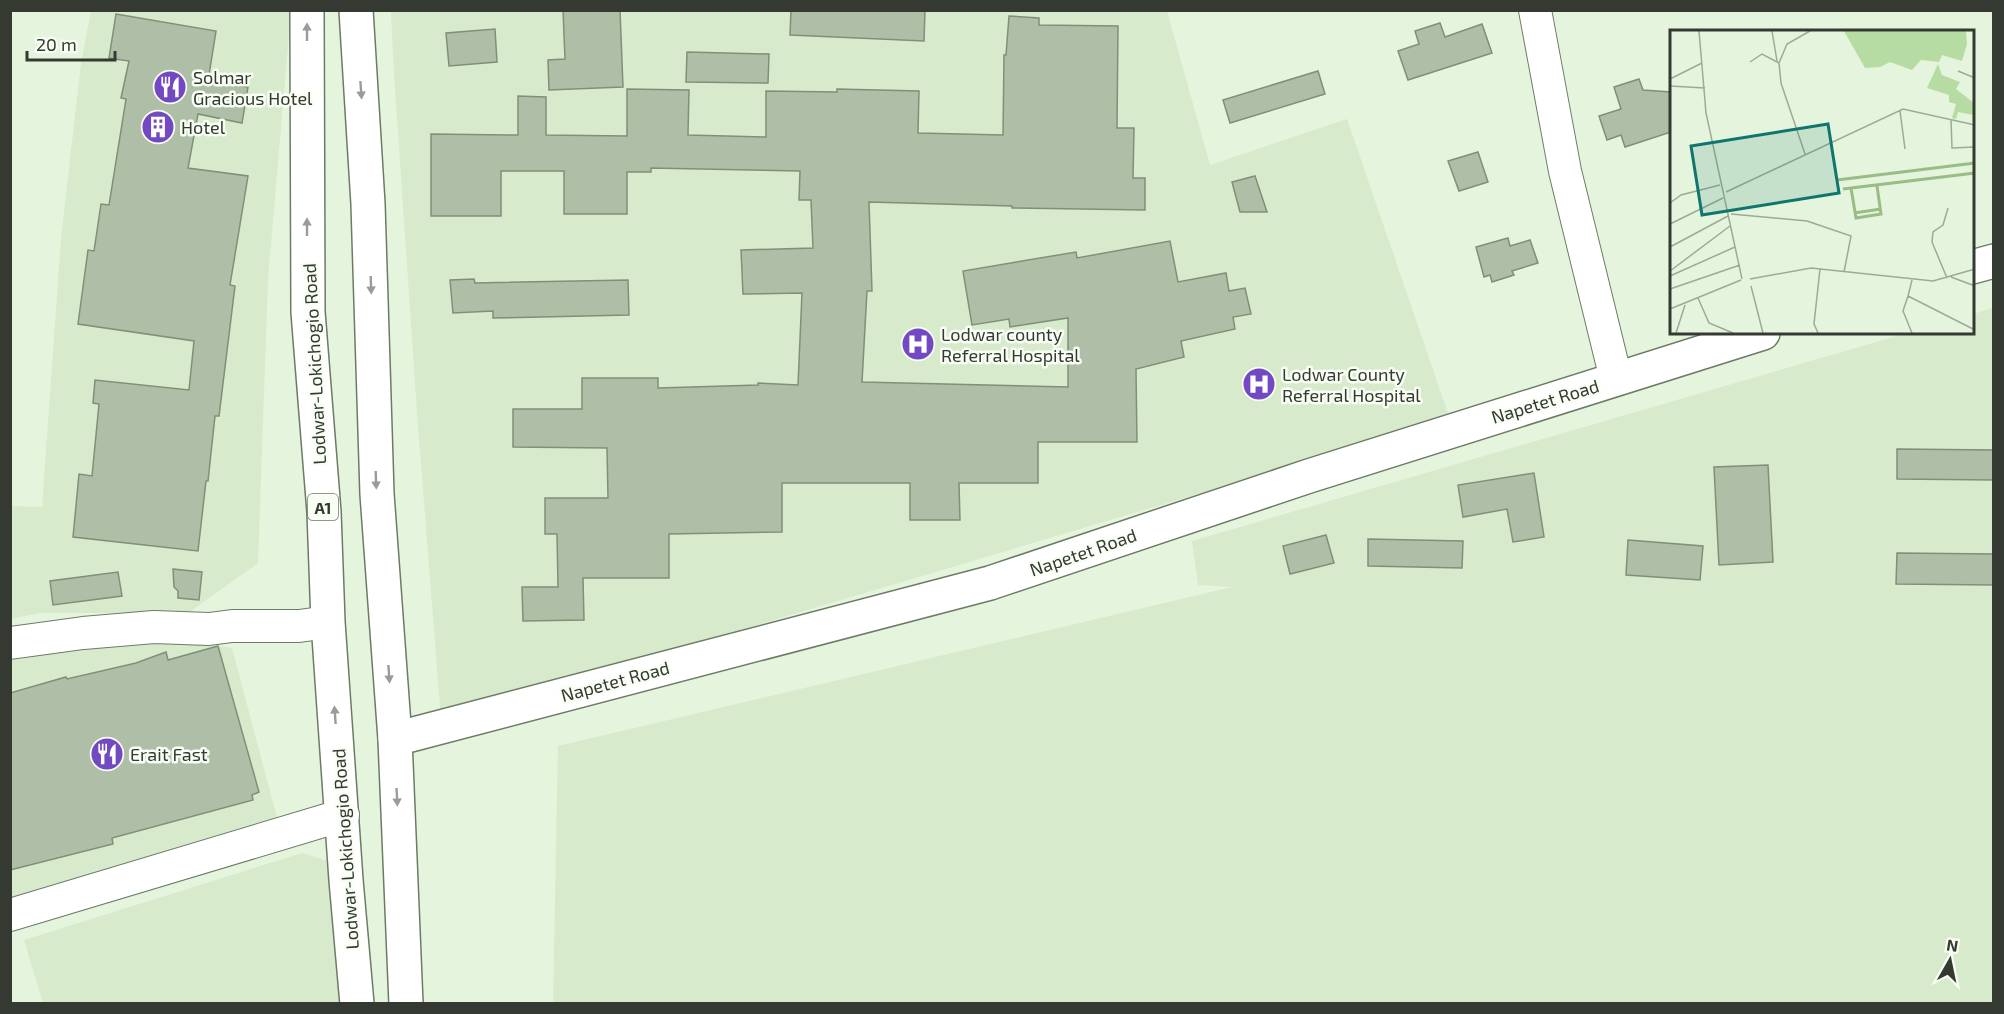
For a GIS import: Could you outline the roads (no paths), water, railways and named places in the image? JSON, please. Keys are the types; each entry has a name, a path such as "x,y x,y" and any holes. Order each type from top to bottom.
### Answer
{"main road":[{"name":"Lodwar-Lokichogio Road","path":"307,10 308,312 324,512 328,622 346,880 357,1004"},
{"path":"356,10 368,204 377,494 394,739 406,1004"},
{"path":"1974,266 1994,261"},
{"name":"Napetet Road","path":"394,739 990,583 1309,476 1759,334"}],"street":[{"path":"1535,10 1565,171 1617,379"},
{"path":"10,643 83,633 154,627 209,629 232,626 299,626 328,622"},
{"path":"10,915 343,815"}],"place":[{"name":"Solmar Gracious Hotel","path":"170,87"},
{"name":"Hotel","path":"158,127"},
{"name":"Lodwar county Referral Hospital","path":"918,344"},
{"name":"Lodwar County Referral Hospital","path":"1259,384"},
{"name":"Erait Fast","path":"107,754"}]}
